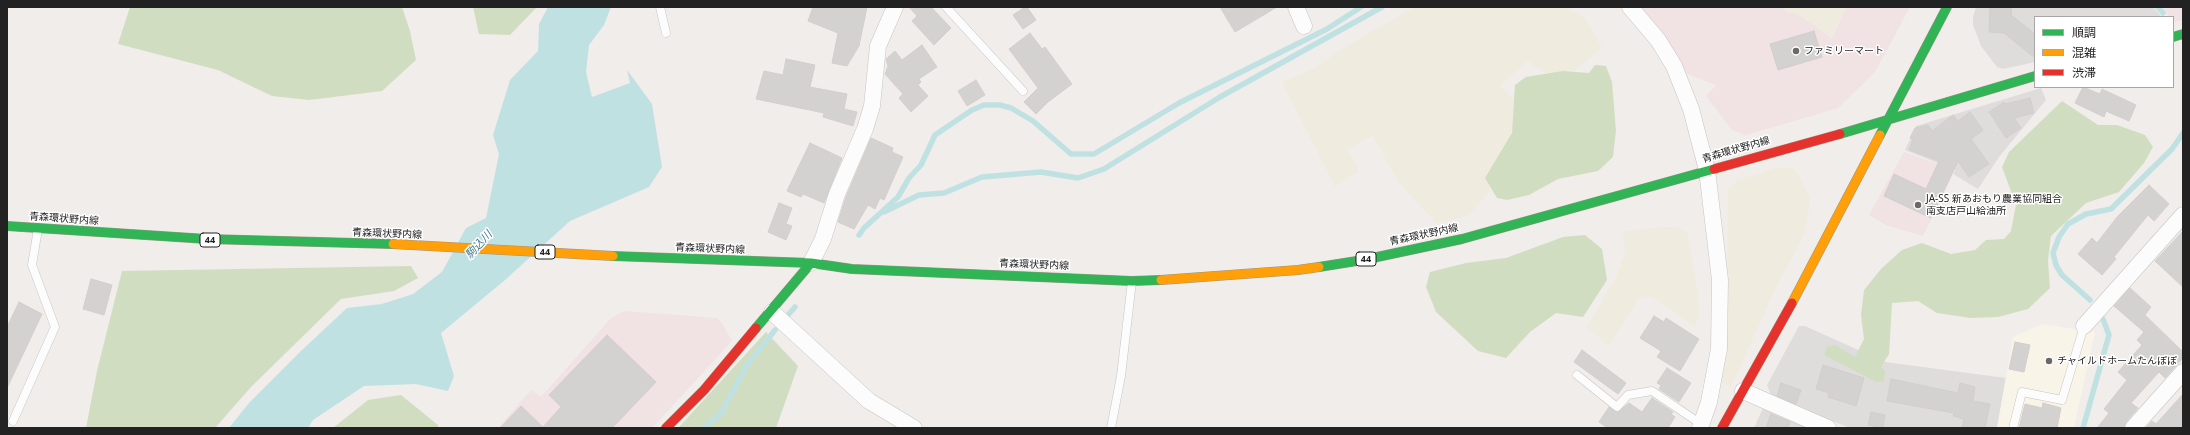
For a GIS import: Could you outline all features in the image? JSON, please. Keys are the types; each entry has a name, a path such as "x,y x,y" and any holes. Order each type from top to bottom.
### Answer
{"main road":[{"path":"1722,428 1779,327 1947,7"},
{"name":"青森環状野内線","path":"7,226 206,239 414,245 675,259 811,263 852,269 1132,281 1298,270 1363,260 1462,239 1886,121 2034,76"},
{"path":"666,428 704,390 772,312 811,263"}],"street":[{"path":"811,263 823,239 837,194 865,129 872,106 878,46 895,7"},
{"path":"1296,7 1304,26"},
{"path":"1630,7 1658,40 1674,66 1691,109 1707,170 1720,280 1719,349 1709,402 1701,426"},
{"path":"2084,326 2183,215"},
{"path":"772,312 869,401 914,428"},
{"path":"2133,428 2183,372"},
{"path":"1743,391 1828,428"}],"lane":[{"path":"660,7 666,33"},
{"path":"946,7 1023,92"},
{"path":"13,421 55,327 32,265 38,228"},
{"path":"1111,428 1121,376 1132,281"},
{"path":"2013,428 2022,392 2062,400 2084,326"},
{"path":"1578,376 1617,407 1628,395 1652,391 1701,426"}],"shaded area":[{"path":"1414,7 1566,7 1586,19 1602,48 1560,83 1528,61 1500,85 1514,100 1530,144 1468,216 1436,223 1398,182 1373,136 1347,149 1359,171 1335,187 1282,82 1313,69 1340,50"},
{"path":"1637,7 1782,7 1788,12 1798,14 1832,38 1846,7 1910,7 1875,72 1838,108 1746,135 1732,130 1706,96 1716,85 1685,73"},
{"path":"1782,7 1846,7 1832,38 1798,14 1788,12"},
{"path":"1976,7 2153,7 2161,16 2034,16 2034,62 2003,69 1997,67 1981,46 1973,25 1973,17"},
{"path":"2162,7 2183,7 2183,20 2174,22 2174,16 2169,16"},
{"path":"2041,88 2046,100 1999,157 1978,189 1953,174 1955,170 1905,150 1916,126"},
{"path":"1904,152 1955,170 1923,236 1886,225 1869,215"},
{"path":"1776,168 1791,168 1798,173 1810,199 1808,216 1804,235 1774,292 1731,387 1721,382 1726,360 1728,189 1737,180"},
{"path":"1659,227 1676,227 1687,231 1698,294 1699,318 1694,327 1653,297 1644,296 1638,300 1609,346 1587,327 1617,275 1625,253 1623,234 1626,231"},
{"path":"624,311 717,318 722,323 732,341 652,428 498,428 531,390 541,397 611,318"},
{"name":"チャイルドホームたんぽぽ","path":"2042,324 2095,332 2074,428 1997,428 2013,337"},
{"path":"1799,326 1805,326 1885,362 2006,378 1997,428 1850,428 1772,397 1767,385"},
{"path":"1767,406 1811,428 1754,428 1762,410"}],"green space":[{"path":"130,7 402,7 410,31 416,60 382,91 309,100 272,96 218,70 118,44"},
{"path":"473,7 537,7 510,35 479,34"},
{"path":"1595,65 1606,66 1612,82 1616,131 1613,157 1598,171 1558,179 1529,195 1507,200 1497,198 1485,178 1512,133 1515,85 1526,77 1563,71 1589,73"},
{"path":"2062,101 2098,125 2117,125 2145,135 2153,147 2144,163 2119,192 2086,203 2051,236 2048,260 2050,288 2028,309 1998,317 1971,318 1937,313 1918,301 1892,303 1889,354 1881,367 1885,371 1884,381 1876,382 1824,355 1827,347 1835,345 1855,357 1864,339 1861,315 1864,290 1881,269 1902,250 1922,243 1951,254 1975,250 1986,240 2004,239 2011,231 2016,205 2002,167 2009,152"},
{"path":"1585,235 1602,249 1607,280 1583,317 1556,313 1530,332 1506,358 1478,351 1436,312 1426,287 1430,272 1466,263 1506,258 1563,237"},
{"path":"411,266 418,278 394,291 341,299 251,387 215,428 86,428 97,371 122,271"},
{"path":"766,332 798,366 776,428 678,428"},
{"path":"401,395 438,425 438,428 333,428 368,400"}],"water":[{"name":"駒込川","path":"548,7 611,7 604,25 589,45 586,72 592,97 630,83 627,70 652,104 662,167 649,187 570,221 505,280 441,333 454,376 448,391 416,384 364,386 313,420 308,428 229,428 249,403 347,308 382,304 413,294 442,272 466,228 486,218 499,154 493,135 510,80 538,51 539,24"}],"building":[{"path":"813,7 867,7 859,46 847,66 832,63 838,33 808,21"},
{"path":"909,7 931,7 951,28 934,45 912,21 917,16"},
{"path":"1027,7 1036,20 1023,29 1013,15"},
{"path":"1220,7 1277,7 1235,32"},
{"path":"1990,7 2012,7 2011,15 2034,33 2034,57 2004,33 1989,32"},
{"name":"ファミリーマート","path":"1814,31 1822,57 1778,70 1770,44"},
{"path":"1030,33 1042,49 1045,47 1072,84 1048,102 1036,114 1024,102 1038,88 1009,49"},
{"path":"922,45 937,67 919,79 921,82 918,85 928,96 911,112 899,98 903,94 885,74 888,66 886,59 895,51 902,60"},
{"path":"786,59 815,65 810,87 847,94 844,109 857,112 853,126 823,117 824,113 756,99 764,71 783,75"},
{"path":"976,80 985,95 967,106 958,91"},
{"path":"2082,88 2085,88 2100,94 2102,89 2136,105 2129,121 2106,111 2104,117 2075,103"},
{"path":"2030,98 2034,113 2014,118 2021,128 2006,138 1989,112 2004,102 2005,104"},
{"path":"1970,112 1983,130 1971,139 1989,164 1969,177 1958,161 1931,218 1884,196 1894,174 1926,189 1939,161 1909,150 1913,139 1910,138 1915,128 1928,125 1932,131 1953,115 1958,121"},
{"path":"871,138 893,148 892,152 903,157 884,200 880,198 875,209 868,205 854,229 838,222 846,197"},
{"path":"810,143 842,158 824,203 803,194 801,197 787,191"},
{"path":"2149,185 2169,204 2154,221 2148,215 2114,257 2116,259 2102,275 2078,254 2092,238 2097,243 2117,217"},
{"path":"779,203 792,208 786,224 792,226 786,240 768,232"},
{"path":"2183,231 2183,287 2155,261"},
{"path":"91,279 112,285 104,315 83,309"},
{"path":"2130,288 2151,307 2145,315 2183,352 2183,358 2165,378 2159,372 2131,403 2138,408 2126,422 2124,428 2097,428 2109,413 2104,409 2127,380 2118,372 2142,345 2137,340 2144,332 2114,306"},
{"path":"19,302 42,314 7,388 7,327"},
{"path":"1654,316 1664,322 1666,318 1699,339 1680,371 1657,357 1661,351 1640,338"},
{"path":"607,335 656,382 612,428 500,428 521,406 543,427 561,407 549,395"},
{"path":"2015,342 2030,345 2024,372 2009,369"},
{"path":"1582,350 1626,383 1618,394 1574,362"},
{"path":"1823,365 1864,378 1856,406 1828,397 1829,393 1816,389"},
{"path":"1667,368 1691,383 1679,402 1659,389 1661,385 1657,383"},
{"path":"1891,379 1958,393 1960,383 1975,387 1973,401 1990,404 1985,428 1962,428 1964,419 1953,416 1954,413 1887,401"},
{"path":"1781,383 1801,390 1796,404 1777,396"},
{"path":"2183,394 2183,428 2146,428 2152,421 2156,424"},
{"path":"1652,398 1673,412 1671,414 1675,417 1668,428 1608,428 1599,422 1609,407 1618,412 1629,403 1642,412"},
{"path":"2043,403 2061,408 2057,428 2019,428 2025,404 2042,408"},
{"path":"1871,412 1885,415 1883,428 1868,425"},
{"path":"1771,414 1790,422 1788,428 1766,428"}],"waterway":[{"path":"859,235 864,228 898,197 909,178 921,165 935,135 972,110 984,105 1000,105 1011,108 1033,121 1071,154 1094,154 1179,103 1327,29 1361,7"},
{"path":"884,212 919,195 944,193 982,177 1041,172 1078,178 1104,169 1220,97 1382,7"},
{"path":"2158,7 2163,13"},
{"path":"2090,300 2062,275 2056,265 2053,253 2059,237 2068,224 2086,214 2111,209 2172,149 2183,133"},
{"path":"788,315 795,307"},
{"path":"2083,428 2109,335 2103,319"},
{"path":"704,428 722,412 746,366 775,330"}],"traffic: fast":[{"path":"1880,135 1947,7"},
{"path":"2174,37 2183,34"},
{"path":"1840,134 2034,76"},
{"path":"1319,267 1363,260 1462,239 1714,169"},
{"path":"7,226 207,239 393,244"},
{"path":"613,256 811,263 852,269 1132,281 1161,280"},
{"path":"756,328 811,263"}],"traffic: slow":[{"path":"1792,303 1880,135"},
{"path":"393,244 613,256"},
{"path":"1161,280 1298,270 1319,267"}],"traffic: jam":[{"path":"1714,169 1840,134"},
{"path":"1722,428 1792,303"},
{"path":"666,428 704,390 756,328"}],"place":[{"name":"ファミリーマート","path":"1796,51"},
{"name":"JA-SS 新あおもり農業協同組合 南支店戸山給油所","path":"1918,205"},
{"name":"チャイルドホームたんぽぽ","path":"2049,361"}]}
